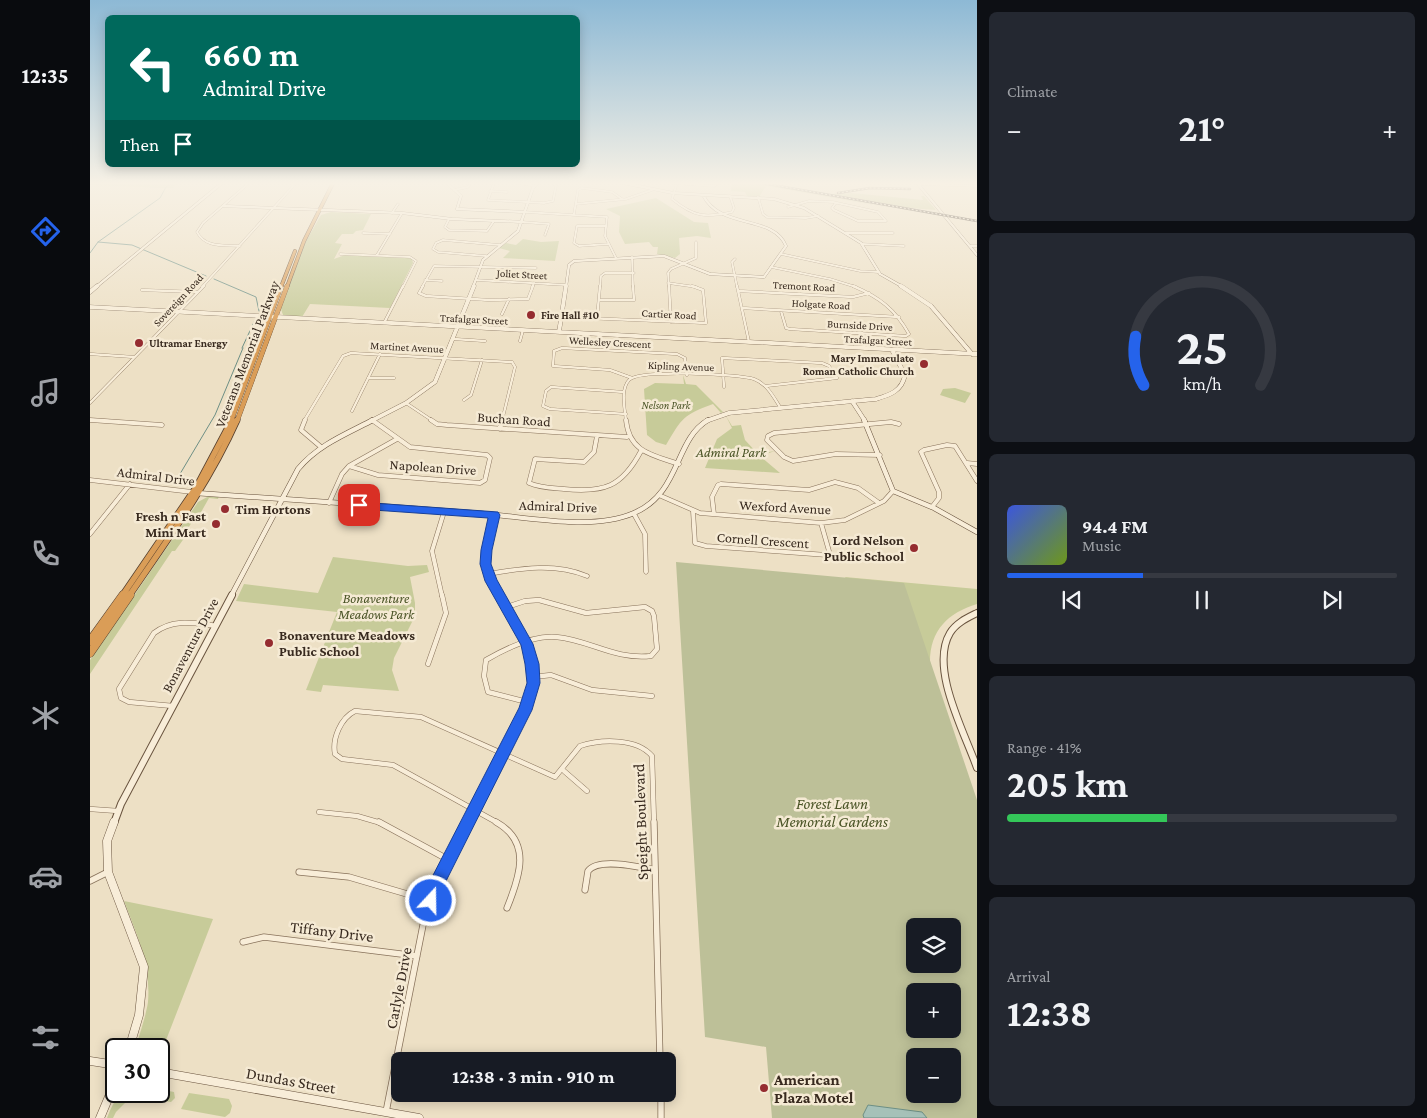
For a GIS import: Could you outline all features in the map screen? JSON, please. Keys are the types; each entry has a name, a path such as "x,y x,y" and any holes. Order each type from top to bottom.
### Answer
{"highway":[{"name":"Veterans Memorial Parkway","path":"90,653 195,493 217,451 236,411 307,235"},
{"name":"Veterans Memorial Parkway","path":"90,641 195,493"}],"street":[{"path":"90,292 159,235"},
{"path":"198,235 212,244 240,246"},
{"name":"Sovereign Road","path":"90,404 180,312 250,235"},
{"path":"377,255 389,235"},
{"path":"500,245 444,240 436,243 433,249 438,252 486,256 513,235"},
{"path":"576,235 574,243 571,246 609,244"},
{"path":"605,235 616,258"},
{"path":"559,332 569,265 574,261 664,256 704,272 764,277 781,254 786,243 778,235"},
{"path":"849,235 862,244 878,272 888,280 920,297 931,306 972,354"},
{"path":"961,235 977,255"},
{"path":"670,322 669,271 697,256 696,242"},
{"path":"862,244 904,246"},
{"path":"970,246 977,246"},
{"path":"340,254 410,257 416,261 384,323"},
{"path":"781,254 860,271 878,272"},
{"name":"Bonaventure Drive","path":"132,1038 139,1015 144,967 108,872 107,841 118,811 298,469 310,455 321,447 406,403 435,382 459,327 486,256"},
{"path":"599,300 623,302 634,300 632,257"},
{"path":"735,260 732,262 734,275 749,342"},
{"path":"534,283 530,298 422,296 419,293 434,266 536,268"},
{"name":"Burnside Drive","path":"771,267 849,285 870,293 886,302 899,317 909,334 906,336 790,329 786,328 781,311"},
{"path":"597,318 602,274 634,273"},
{"path":"425,280 442,281"},
{"name":"Joliet Street","path":"476,280 566,285"},
{"name":"Cartier Road","path":"562,316 706,323 703,290 694,286 668,283"},
{"path":"142,290 197,292"},
{"name":"Tremont Road","path":"738,291 853,297 870,293"},
{"path":"502,314 509,299"},
{"name":"Trafalgar Street","path":"90,306 977,354"},
{"name":"Holgate Road","path":"742,308 899,317"},
{"path":"520,341 523,330"},
{"path":"862,333 869,348"},
{"path":"454,339 485,341"},
{"name":"Wellesley Crescent","path":"632,378 610,370 553,366 554,351 563,348 677,354 685,358 687,375"},
{"name":"Admiral Drive","path":"90,480 195,493 444,512 592,520 634,514 661,496 702,425 712,417 780,407 876,399 893,394 900,389 905,375 892,350"},
{"name":"Martinet Avenue","path":"321,447 301,430 301,426 343,356 351,353 507,361 515,364 500,429"},
{"path":"90,354 134,357"},
{"path":"352,411 380,354"},
{"path":"724,387 721,359 728,358 822,363 829,366 837,378 766,386 780,407"},
{"path":"464,400 471,395 482,360"},
{"name":"Kipling Avenue","path":"624,392 626,384 632,378 653,373 754,380 766,386"},
{"path":"368,378 394,378"},
{"path":"626,414 550,409 543,406 546,391 551,387 624,392 626,414 627,437 641,451 679,464"},
{"path":"852,401 867,425 893,491 932,507 977,532"},
{"name":"Buchan Road","path":"406,403 436,424 627,437"},
{"path":"90,420 162,425"},
{"name":"Napolean Drive","path":"349,466 378,475 480,483 487,476 490,458 487,456 418,449 397,439 372,420"},
{"path":"880,455 850,453 793,461 784,457 767,440 768,436 774,433 891,422 899,424"},
{"path":"597,436 596,448 590,460 584,462 535,459 530,483 537,487 590,490 606,488 615,485 624,477 641,451"},
{"path":"329,503 342,474 349,466 397,439"},
{"path":"932,507 939,498 939,492 922,452 947,445 956,446 977,481"},
{"path":"967,463 977,464"},
{"path":"714,514 712,497 718,485 721,484 810,490 835,482 858,488 879,503"},
{"path":"90,534 130,484"},
{"name":"Wexford Avenue","path":"661,496 693,511 821,523 845,520 879,503 890,496 893,491"},
{"name":"Cornell Crescent","path":"693,511 695,543 706,546 827,555 829,551 821,523"},
{"path":"428,664 446,613 432,551 444,512"},
{"path":"634,514 640,520 647,535 646,572"},
{"name":"Carlyle Drive","path":"386,1112 417,956 436,885 503,755 527,702 533,677 527,644 489,574 486,564 486,550 495,515"},
{"path":"489,574 524,566 579,571 587,576"},
{"path":"507,608 525,601 539,600 586,613 645,607 652,611 654,616 657,649 651,656 644,658 606,653 554,637 498,653 486,660 484,676 488,692 527,702"},
{"path":"977,613 957,622 943,648 942,660 944,676 950,696 977,768"},
{"path":"173,706 129,702 121,698 119,689 154,633 161,626 170,622 216,626"},
{"path":"533,677 551,675 592,690 652,696"},
{"path":"507,908 519,874 520,853 517,839 509,829 393,765 342,760 338,757 334,748 343,719 355,711 420,716 550,776 555,777 564,771 586,791"},
{"name":"Speight Boulevard","path":"564,771 575,749 589,742 638,745 647,749 652,756 660,1052"},
{"path":"90,809 118,811"},
{"path":"318,812 376,820 449,860"},
{"path":"585,890 587,873 590,867 600,864 655,870"},
{"path":"90,881 108,872"},
{"path":"299,872 314,872 367,881 431,901"},
{"name":"Tiffany Drive","path":"243,942 264,937 417,956"},
{"path":"90,1061 105,1063"},
{"name":"Dundas Street","path":"170,1074 419,1118"},
{"path":"661,1102 661,1118"},
{"path":"100,1118 106,1103"}],"green space":[{"path":"309,235 341,235 335,243 342,244 334,259 345,255 408,258 412,259 413,263 390,308 310,304 302,317 283,315 281,309"},
{"path":"621,235 710,235 711,238 697,236 679,238 680,254 675,258 657,254 658,247 653,247 649,242 625,244"},
{"path":"523,239 541,242 559,241 555,261 503,258 510,251 499,248 506,243 516,245"},
{"name":"Nelson Park","path":"683,375 686,384 696,385 723,412 721,413 713,404 695,411 684,418 666,445 656,442 647,435 644,389 655,383 684,384"},
{"path":"955,388 971,393 965,403 940,395 943,389"},
{"name":"Admiral Park","path":"726,416 732,426 741,425 745,440 758,454 775,451 760,456 780,473 705,468 717,439 732,428"},
{"path":"211,495 219,496 218,499 209,498 195,523 192,522 183,536 185,537 175,551 172,551 90,674 90,660 198,502"},
{"name":"Bonaventure Meadows Park","path":"333,557 408,566 427,565 429,572 410,577 415,603 415,616 394,658 392,670 399,691 323,685 321,692 306,690 337,612 236,601 244,584 318,593"},
{"name":"Forest Lawn Memorial Gardens","path":"676,562 904,583 977,800 977,1118 772,1118 766,1047 705,1037"},
{"path":"845,577 977,589 977,604 957,612 949,618 937,632 933,641 930,662 942,699 921,697"},
{"path":"124,901 213,919 167,1038 139,1038 148,1002 148,988 145,963"},
{"path":"170,1091 174,1092 175,1098 171,1102"},
{"path":"189,1093 229,1099 232,1106 230,1113 225,1117 181,1109"},
{"path":"114,1103 125,1103 113,1118 107,1118"}],"water":[{"path":"868,1105 922,1112 927,1118 864,1118 863,1115"}],"waterway":[{"path":"98,242 108,235"},
{"path":"90,253 98,242"},
{"path":"98,242 132,245 206,276"},
{"path":"214,279 256,297 259,311"},
{"path":"242,348 255,320"},
{"path":"177,479 215,415 243,348"}],"place":[{"name":"Fire Hall #10","path":"531,315"},
{"name":"Ultramar Energy","path":"139,343"},
{"name":"Mary Immaculate Roman Catholic Church","path":"924,364"},
{"name":"Tim Hortons","path":"225,509"},
{"name":"Fresh n Fast Mini Mart","path":"216,524"},
{"name":"Lord Nelson Public School","path":"914,548"},
{"name":"Bonaventure Meadows Public School","path":"269,643"},
{"name":"American Plaza Motel","path":"764,1088"}],"route":[{"path":"359,505 433,512 495,515 486,550 486,564 491,581 527,644 532,664 533,683 525,710 436,885 431,901"}]}
